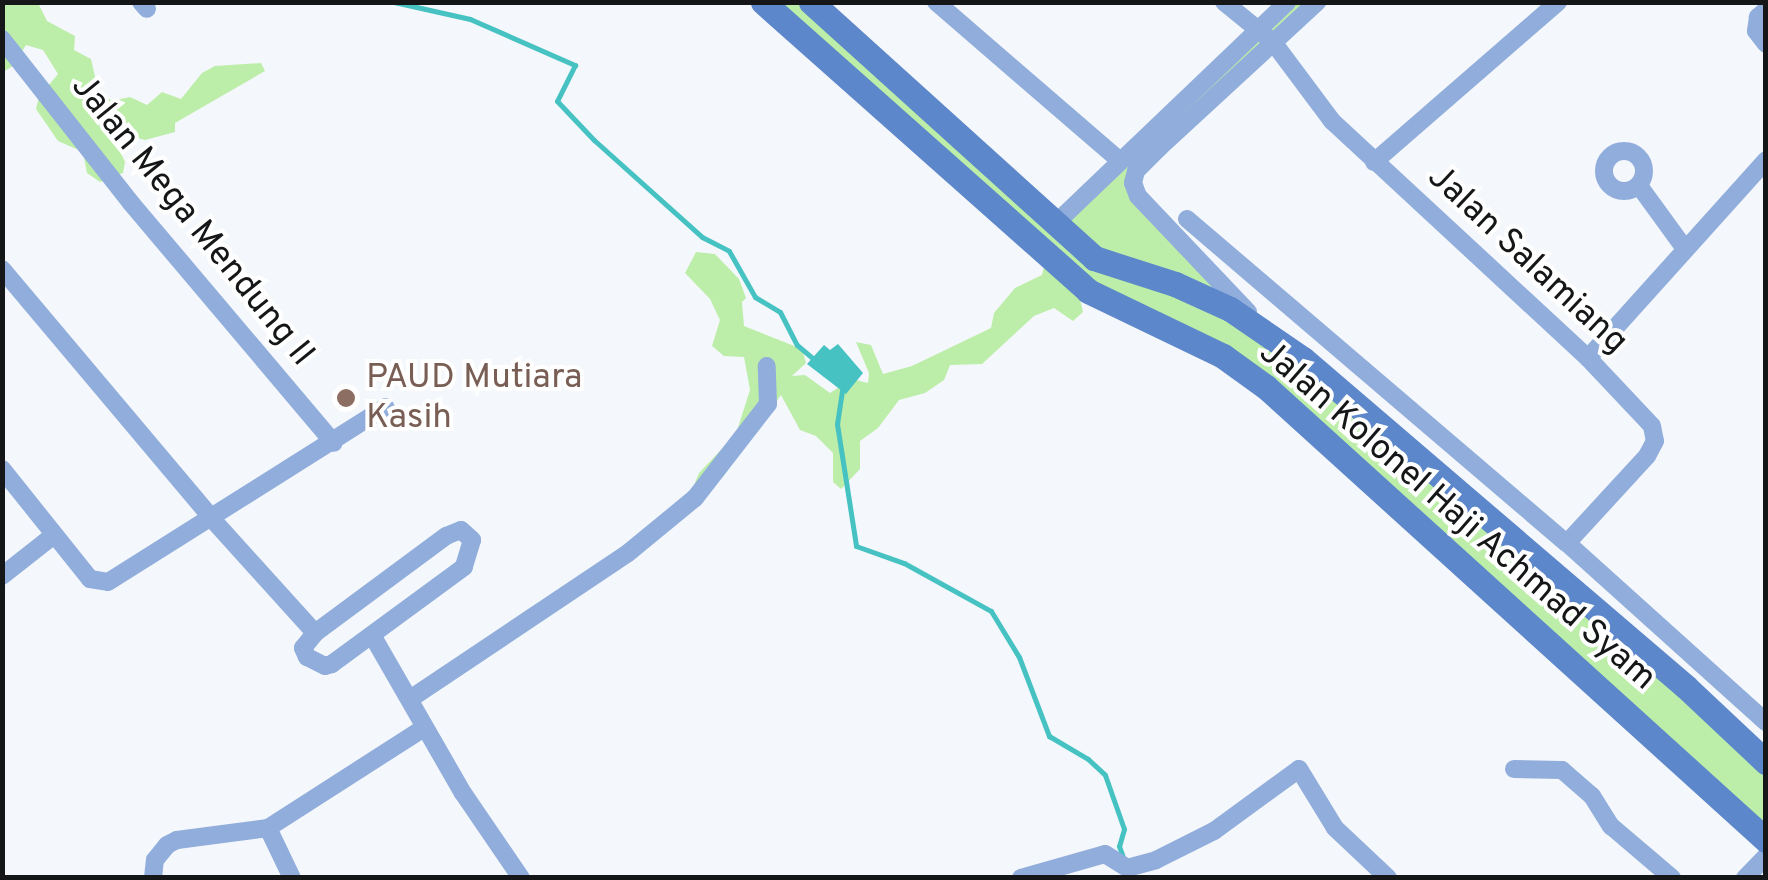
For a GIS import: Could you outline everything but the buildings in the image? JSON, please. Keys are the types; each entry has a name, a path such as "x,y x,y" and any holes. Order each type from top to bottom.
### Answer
{"main road":[{"name":"Jalan Kolonel Haji Achmad Syam","path":"763,2 1088,291 1206,348 1266,386 1766,840"},
{"name":"Jalan Kolonel Haji Achmad Syam","path":"811,2 1094,258 1175,284 1266,330 1686,687 1766,762"},
{"path":"857,86 877,62"}],"street":[{"path":"936,2 1120,161"},
{"name":"Jalan Salamiang","path":"1224,2 1272,42 1332,121 1588,358 1652,426 1655,441 1566,544"},
{"path":"1056,222 1287,2"},
{"path":"1266,330 1138,196 1133,183 1136,170 1316,2"},
{"path":"1374,162 1558,2"},
{"path":"1766,10 1758,17 1756,30 1766,44"},
{"name":"Jalan Mega Mendung II","path":"2,40 130,203 334,443"},
{"path":"1588,358 1685,248 1759,179 1766,160"},
{"path":"1640,187 1685,248"},
{"path":"1187,219 1566,544 1766,722"},
{"path":"2,269 213,520 316,633"},
{"path":"410,699 628,552 695,498 768,404 768,366"},
{"path":"2,469 90,579 102,584 213,520 386,406"},
{"path":"467,532 472,540 464,567 325,666 307,657 303,648 316,633 446,536 467,532"},
{"path":"2,576 54,535"},
{"path":"372,635 424,728 521,878"},
{"path":"153,878 160,851 178,840 268,828 424,728"},
{"path":"1021,878 1105,854 1127,868 1156,860 1214,831 1299,769 1335,828 1365,861 1388,878"},
{"path":"1514,769 1562,770 1592,796 1612,826 1672,878"},
{"path":"268,828 292,878"},
{"path":"1745,878 1766,856"}],"green space":[{"path":"3,2 38,3 47,21 75,36 74,50 91,59 98,90 112,101 130,97 147,105 162,92 181,99 202,73 215,66 261,63 265,71 175,123 175,132 145,140 130,136 116,143 125,162 123,173 100,182 87,173 83,152 58,141 36,109 39,97 58,74 43,50 26,45 13,66 3,72"},
{"path":"764,3 811,3 1056,223 1287,3 1317,3 1133,183 1265,330 1765,762 1765,838 1269,389 1079,295 1083,312 1073,321 1054,308 1034,316 982,364 950,365 944,380 925,393 899,400 878,428 860,441 860,469 841,489 833,482 833,453 816,436 800,430 781,395 722,478 694,485 699,473 736,434 750,390 744,357 724,356 712,346 720,320 710,299 685,273 696,252 715,254 739,279 746,298 742,302 744,326 802,349 806,363 792,376 805,375 830,393 852,379 868,383 869,373 856,342 871,345 883,374 912,366 991,328 994,313 1015,288 1042,275 1047,255"}],"water":[{"path":"838,344 863,373 846,394 807,364 824,345 830,350"}],"waterway":[{"path":"394,2 470,19 575,65 557,101 594,140 702,237 729,251 755,297 780,312 797,345 816,361"},
{"path":"843,384 837,424 856,546 904,563 991,611 1019,657 1049,736 1088,759 1105,775 1124,829 1119,846 1123,857"}],"place":[{"name":"PAUD Mutiara Kasih","path":"346,398"}]}
